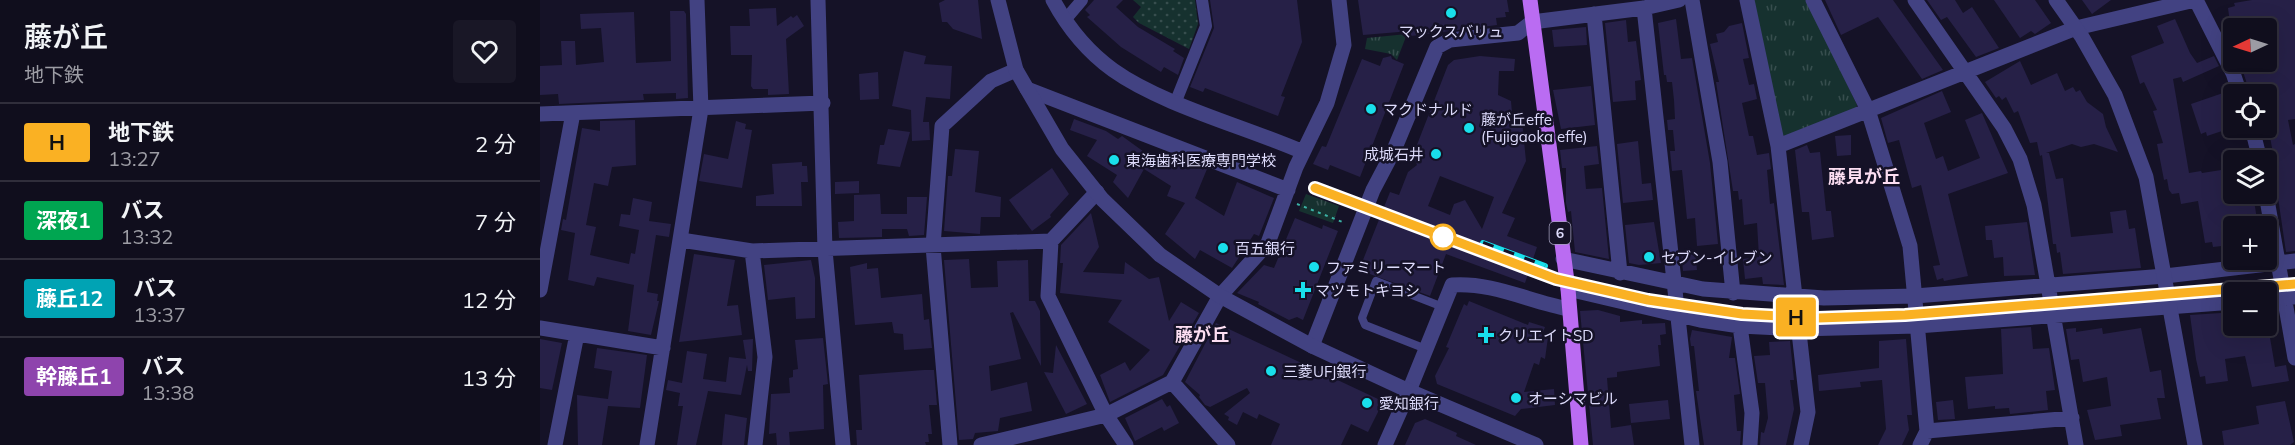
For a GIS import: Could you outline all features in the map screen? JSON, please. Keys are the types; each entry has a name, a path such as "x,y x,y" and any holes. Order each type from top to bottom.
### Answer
{"main road":[{"name":"6","path":"1530,0 1568,289 1581,445"}],"street":[{"path":"647,445 701,109 697,0"},
{"path":"818,0 823,103 825,249 843,445"},
{"path":"998,0 1016,70 1062,148 1097,192 1160,255 1220,296 1312,346 1409,391 1536,445"},
{"path":"1053,0 1065,20 1086,46 1113,70 1176,101 1304,152"},
{"path":"1065,20 1082,0"},
{"path":"1176,101 1206,26 1202,0"},
{"path":"981,445 1107,415 1172,382 1220,296 1268,243 1286,194 1327,104 1344,45 1339,0"},
{"path":"1312,346 1359,228 1437,47 1443,42 1456,39 1518,33 1532,22 1644,8 1679,0"},
{"path":"1692,0 1720,162 1733,293"},
{"path":"1747,0 1778,146 1808,412 1802,445"},
{"path":"1813,0 1868,110 1910,246 1924,438 2072,418"},
{"path":"1915,0 2004,128 2020,159 2034,204 2076,445"},
{"path":"2056,0 2076,28 2115,95 2128,123 2146,177 2195,445"},
{"path":"1778,146 2076,28 2195,0 2237,84"},
{"path":"1644,8 1692,445"},
{"path":"1594,14 1620,273"},
{"path":"950,445 933,246 942,126 991,81 1016,70"},
{"path":"1027,88 1286,194"},
{"path":"540,114 823,103"},
{"path":"540,290 573,112"},
{"path":"1097,192 1051,241 1047,296 1107,415 1126,445"},
{"path":"2268,204 2278,262 2290,298 2295,358"},
{"path":"681,240 752,251 1051,241"},
{"path":"752,251 765,357 755,445"},
{"path":"1563,259 1674,284 1733,293 1794,297 1915,296 2165,276 2295,261"},
{"path":"1384,445 1409,391 1452,285 1478,284 1546,305 1569,309"},
{"path":"1568,289 1678,315 1740,326 1798,329 1917,326 2223,303"},
{"path":"1740,326 1752,413 1750,445"},
{"path":"540,328 663,348"},
{"path":"555,445 577,334"},
{"path":"1172,382 1228,445"}],"lane":[{"path":"1426,349 1365,325 1362,318 1376,281 1443,307"}],"path":[{"path":"1286,194 1359,228"}],"green space":[{"path":"1133,0 1195,0 1198,24 1189,49 1139,23 1133,17 1141,7"},
{"path":"1754,0 1807,0 1857,105 1855,111 1785,137 1781,134"},
{"path":"1407,34 1397,60 1391,54 1365,49 1367,38"},
{"path":"1306,194 1339,206 1333,223 1299,211"}],"building":[{"path":"945,0 978,0 982,39 953,29 947,22 942,22 939,3"},
{"path":"1094,0 1123,0 1116,7 1138,27 1175,49 1173,51 1184,58 1178,75 1164,67 1161,72 1121,47 1087,17 1090,15 1085,10"},
{"path":"1210,0 1297,0 1302,42 1281,96 1285,97 1278,116 1205,88 1203,92 1190,87 1214,28"},
{"path":"1358,0 1507,0 1509,12 1505,12 1506,17 1496,18 1497,25 1411,36 1411,31 1363,35"},
{"path":"1825,0 1893,0 1943,70 1922,79 1878,17 1841,35"},
{"path":"1927,0 1955,0 1963,13 1972,7 1999,48 1976,57 1947,17 1941,20"},
{"path":"1994,0 2035,0 2051,23 2035,34 2031,31 2020,38"},
{"path":"2082,0 2111,0 2092,14"},
{"path":"2252,0 2295,0 2295,119 2288,120 2293,145 2295,144 2295,251 2286,252 2277,191 2277,150 2272,150 2270,138 2277,138 2277,84 2259,84 2259,82 2247,84 2243,72 2277,72 2277,18 2229,18 2228,8 2235,6 2234,3"},
{"path":"776,8 777,26 791,16 793,18 797,15 804,26 786,39 789,94 768,95 768,89 753,89 751,86 752,55 731,55 730,26 750,26 749,9"},
{"path":"670,11 684,11 686,14 688,98 676,99 676,93 643,94 644,100 559,104 558,94 540,95 540,66 562,65 561,41 575,41 576,65 604,62 601,28 581,29 580,14 634,12 636,63 671,61"},
{"path":"1676,19 1681,59 1692,58 1710,163 1718,244 1697,246 1695,218 1687,219 1682,170 1672,171 1670,151 1675,151 1673,130 1668,130 1667,120 1675,119 1674,100 1672,82 1667,82 1666,75 1664,75 1658,23"},
{"path":"2175,19 2197,63 2214,56 2219,66 2183,82 2181,77 2173,79 2189,173 2223,170 2223,204 2255,204 2256,216 2223,216 2223,250 2222,246 2213,247 2212,242 2205,243 2198,201 2181,204 2179,193 2172,194 2167,179 2164,180 2157,144 2163,143 2153,111 2157,110 2144,82 2140,84 2131,56 2164,43 2157,26"},
{"path":"1626,20 1628,42 1636,41 1641,80 1635,81 1636,100 1613,102 1605,23"},
{"path":"1742,23 1749,58 1743,59 1749,85 1754,84 1757,99 1742,103 1749,136 1753,136 1757,155 1769,153 1771,169 1767,170 1770,204 1774,203 1784,285 1763,284 1762,277 1745,279 1743,259 1759,257 1757,223 1744,225 1742,199 1739,200 1738,191 1733,191 1716,82 1719,82 1710,44 1718,42 1716,34 1724,32 1729,26"},
{"path":"1586,27 1587,45 1554,47 1552,30"},
{"path":"904,51 926,56 924,64 952,66 950,99 926,97 923,122 929,122 930,140 912,141 911,110 892,106"},
{"path":"1391,56 1392,59 1404,64 1360,177 1330,165 1328,170 1313,164 1322,146 1326,147 1362,59 1380,66 1383,58"},
{"path":"1480,56 1515,59 1514,71 1499,71 1498,95 1511,101 1512,113 1521,111 1526,161 1502,213 1515,218 1507,236 1537,247 1525,283 1446,254 1430,296 1359,270 1390,192 1399,195 1408,172 1417,165 1413,155 1448,65 1454,60","holes":["1440,176 1494,197 1482,229 1465,200 1454,204 1450,215 1428,206"]},
{"path":"2020,61 2031,85 2057,73 2065,91 2073,87 2076,92 2080,90 2087,102 2103,114 2106,127 2118,152 2094,144 2081,147 2072,144 2046,153 2049,153 2056,179 2063,178 2071,237 2113,233 2110,212 2126,210 2129,229 2135,228 2141,268 2063,274 2060,252 2057,253 2056,244 2053,244 2042,155 2040,156 2037,142 2030,143 2018,111 2014,113 2006,97 2002,100 1999,96 1996,98 1985,82"},
{"path":"878,72 879,99 860,100 859,74"},
{"path":"1591,86 1595,125 1561,129 1553,90"},
{"path":"1942,91 1951,112 1924,123 1936,159 1943,156 1948,171 1980,158 1965,120 1982,113 2008,173 1948,194 1968,276 1944,281 1943,278 1937,280 1933,266 1940,265 1921,185 1912,188 1899,140 1888,143 1881,118"},
{"path":"2223,93 2223,131 2207,136 2206,132 2201,134 2191,104"},
{"path":"1074,119 1106,131 1118,139 1122,136 1151,157 1153,154 1167,163 1169,159 1180,163 1182,159 1207,169 1195,198 1224,216 1237,182 1274,198 1259,236 1254,234 1232,268 1200,250 1195,259 1165,234 1185,203 1167,196 1171,186 1144,169 1128,198 1113,182 1117,175 1087,156 1097,140 1070,130"},
{"path":"635,120 636,165 612,167 608,186 594,183 586,225 596,227 590,255 629,264 631,253 635,254 639,230 619,226 621,214 630,215 633,198 652,202 649,221 671,224 669,237 656,235 647,292 658,294 657,301 659,301 651,335 628,331 634,285 597,277 594,286 568,280 575,233 561,230 563,219 566,220 582,128 600,131 600,121"},
{"path":"736,121 746,124 745,129 752,130 742,188 699,181 704,154 728,159"},
{"path":"888,129 910,132 900,167 877,164 880,145 884,145"},
{"path":"1851,135 1851,155 1837,156 1835,136"},
{"path":"1638,141 1642,184 1651,183 1653,200 1623,203 1617,144"},
{"path":"1807,145 1810,153 1820,152 1826,211 1831,211 1834,237 1812,240 1809,212 1802,212 1795,150"},
{"path":"1597,146 1599,164 1584,166 1586,189 1602,188 1609,259 1575,252 1571,211 1568,212 1566,203 1566,168 1562,168 1560,150"},
{"path":"955,149 979,151 975,192 1001,197 1000,217 981,217 980,234 944,231 948,176 952,176"},
{"path":"802,162 802,166 807,166 808,182 801,182 802,206 756,206 756,196 774,194 772,164"},
{"path":"1052,168 1069,194 1050,215 1051,217 1032,231 1009,200"},
{"path":"859,181 859,193 835,194 835,182"},
{"path":"880,194 881,214 907,214 907,197 927,197 924,235 909,236 907,229 882,229 882,237 839,238 838,222 854,221 854,195"},
{"path":"1091,213 1099,247 1083,272 1124,274 1125,262 1149,279 1159,277 1169,321 1181,302 1199,313 1163,375 1110,402 1100,375 1125,362 1130,371 1150,350 1108,322 1122,300 1060,293 1063,263 1060,263 1061,245"},
{"path":"1295,218 1322,229 1323,225 1338,231 1303,320 1297,317 1289,320 1258,304 1259,302 1237,293 1264,265 1274,268"},
{"path":"1654,222 1661,263 1639,265 1629,263 1625,225"},
{"path":"2027,222 2035,275 2004,276 2003,257 1994,258 1992,240 1986,240 1985,226"},
{"path":"1695,250 1697,270 1683,271 1681,252"},
{"path":"694,254 735,260 727,306 738,305 742,335 679,342"},
{"path":"969,259 971,288 998,287 997,261 1028,260 1029,301 1035,301 1040,311 1041,366 1013,312 1010,313 1021,359 989,366 991,391 1027,382 1032,411 1000,418 998,431 975,433 973,439 959,440 944,260"},
{"path":"811,260 815,278 815,318 796,319 795,297 768,300 764,265"},
{"path":"867,263 867,269 878,268 881,298 922,294 924,320 929,319 932,348 904,350 903,334 894,333 892,322 855,325 850,267"},
{"path":"1469,301 1528,325 1529,322 1545,327 1542,335 1548,337 1545,359 1541,357 1539,365 1534,363 1524,392 1554,389 1555,405 1521,409 1515,416 1437,384 1435,376 1449,348 1446,347 1464,304 1467,306"},
{"path":"1598,310 1620,316 1620,322 1642,320 1642,324 1665,323 1666,334 1660,335 1661,345 1658,345 1660,366 1617,372 1617,377 1607,378 1611,428 1631,425 1634,445 1593,445 1580,311"},
{"path":"2223,313 2223,336 2270,336 2275,367 2286,365 2289,381 2252,387 2245,356 2225,359 2228,381 2206,384 2205,376 2200,377 2190,315"},
{"path":"1216,323 1378,399 1379,410 1368,432 1351,424 1341,445 1271,445 1280,424 1259,414 1257,419 1243,412 1237,425 1228,420 1229,417 1224,414 1250,393 1247,388 1210,407 1205,405 1200,395 1185,382"},
{"path":"2031,327 2033,349 2049,348 2055,390 2046,391 2048,410 2010,414 2009,408 1995,409 1995,406 1968,409 1965,377 2003,374 2001,329"},
{"path":"2076,328 2076,332 2102,328 2103,334 2141,328 2150,372 2161,370 2165,398 2157,398 2161,419 2120,425 2122,436 2095,440 2087,410 2111,406 2107,377 2083,382 2079,359 2071,360 2066,329"},
{"path":"1692,330 1732,337 1729,358 1735,358 1740,394 1734,395 1737,431 1741,431 1740,445 1704,445 1696,391 1699,391 1694,346 1691,346 1690,339"},
{"path":"823,338 828,384 823,385 824,429 789,432 790,445 777,445 776,433 769,434 771,394 790,393 789,378 793,377 793,370 798,369 795,340"},
{"path":"540,339 562,343 552,390 540,388"},
{"path":"753,339 752,371 748,371 747,365 741,395 708,391 696,445 677,445 683,406 678,406 680,393 666,390 668,380 682,383 687,351 707,354 703,379 726,382 729,357 746,359 743,340"},
{"path":"1906,339 1912,415 1907,415 1909,430 1902,445 1878,445 1886,429 1882,380 1860,382 1861,387 1819,391 1818,375 1879,368 1879,341"},
{"path":"1790,341 1794,380 1790,380 1794,409 1786,445 1760,445 1761,432 1764,433 1768,418 1765,383 1758,383 1754,356 1770,355 1769,342"},
{"path":"1056,345 1087,404 1066,414 1044,372 1053,373"},
{"path":"597,348 647,355 640,408 608,406 602,445 578,445 577,395 608,399 612,371 594,368"},
{"path":"934,370 937,405 929,405 932,434 928,434 929,442 925,442 926,445 857,445 856,430 862,430 859,375"},
{"path":"1162,399 1167,407 1170,405 1179,423 1164,431 1162,427 1135,441 1125,418"},
{"path":"1668,400 1670,419 1631,423 1629,404"},
{"path":"1953,400 1955,419 1938,420 1936,402"},
{"path":"2285,401 2294,442 2290,445 2224,445 2222,431 2259,424 2256,406"},
{"path":"725,414 747,418 744,445 722,445"},
{"path":"1425,419 1457,433 1456,436 1476,445 1405,445 1415,423"}],"railway":[{"path":"1315,188 1556,279 1648,300 1742,314 1818,318 1905,315 2295,284"},
{"path":"1483,243 1545,266"}],"metro line":[{"name":"H","path":"1315,188 1556,279 1648,300 1742,314 1857,318 2295,284"}],"place":[{"name":"マックスバリュ","path":"1451,13"},
{"name":"マクドナルド","path":"1371,109"},
{"name":"藤が丘effe (Fujigaoka effe)","path":"1469,128"},
{"name":"成城石井","path":"1436,154"},
{"name":"東海歯科医療専門学校","path":"1114,160"},
{"name":"百五銀行","path":"1223,248"},
{"name":"セブン-イレブン","path":"1649,257"},
{"name":"ファミリーマート","path":"1314,267"},
{"name":"マツモトキヨシ","path":"1303,290"},
{"name":"クリエイトSD","path":"1486,335"},
{"name":"三菱UFJ銀行","path":"1271,371"},
{"name":"オーシマビル","path":"1516,398"},
{"name":"愛知銀行","path":"1367,403"}],"district":[{"name":"藤見が丘","path":"1864,176"},
{"name":"藤が丘","path":"1202,334"}]}
